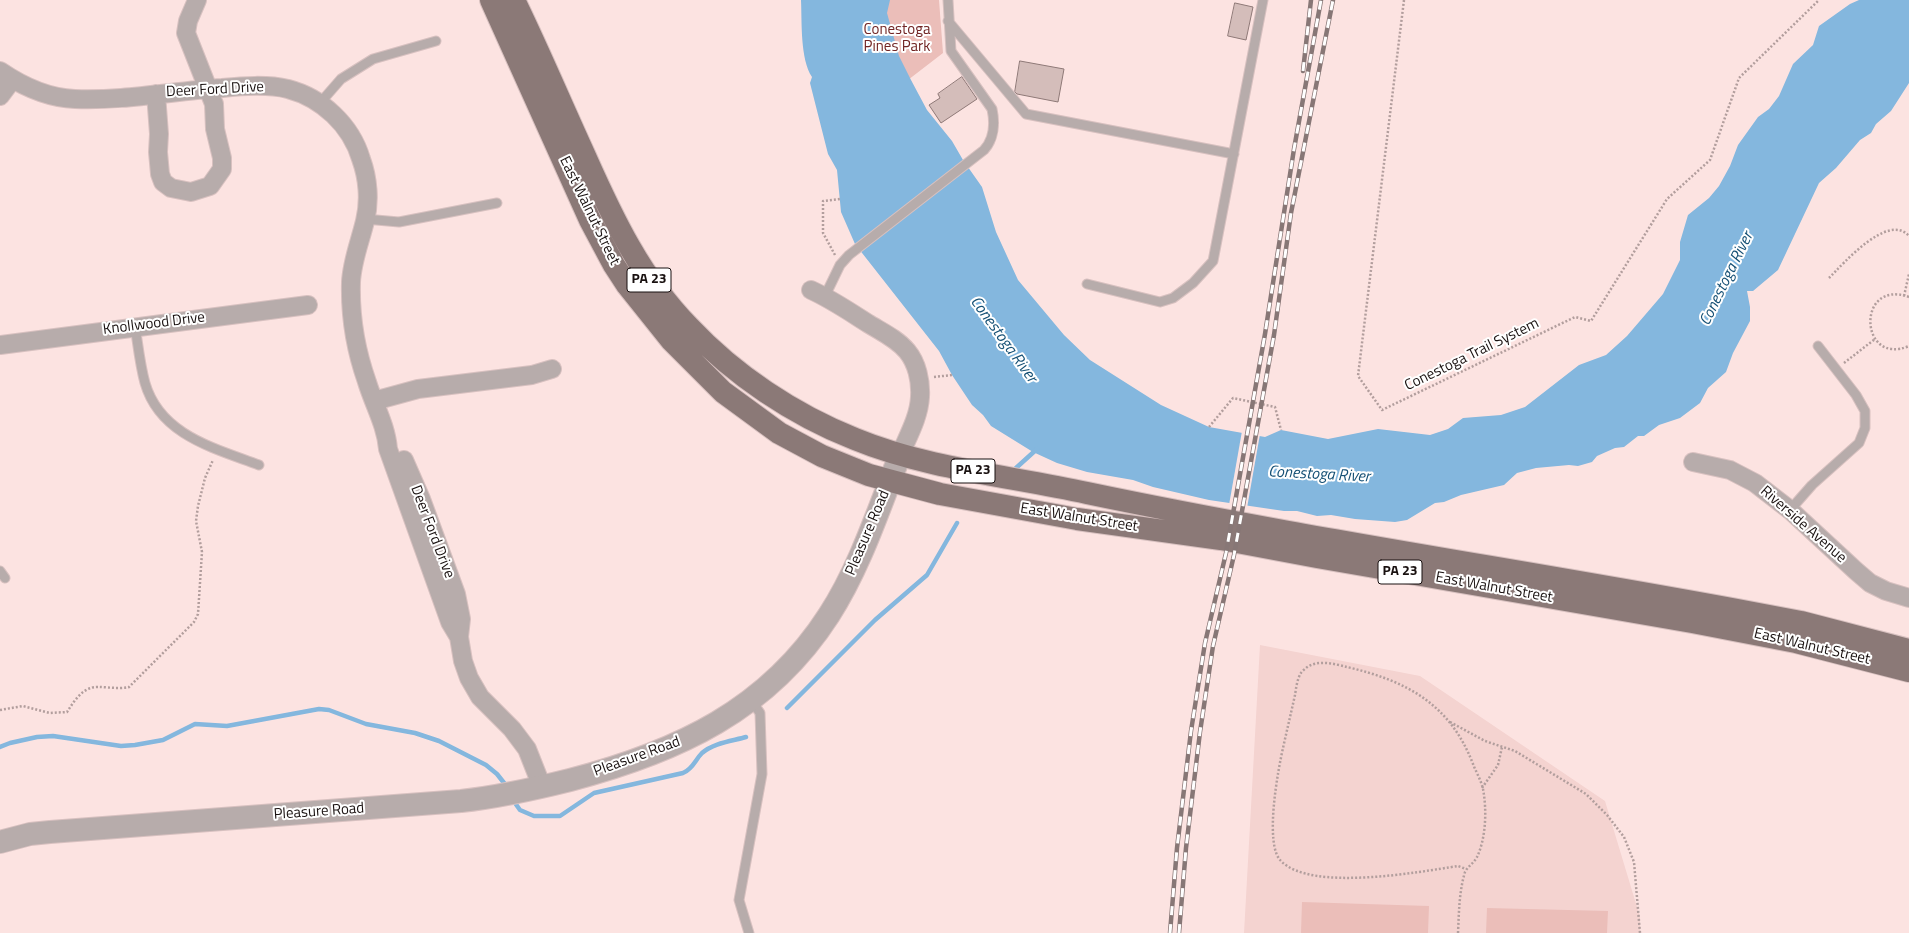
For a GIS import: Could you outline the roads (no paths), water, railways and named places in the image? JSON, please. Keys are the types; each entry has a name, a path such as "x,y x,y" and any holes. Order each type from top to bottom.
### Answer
{"main road":[{"name":"East Walnut Street","path":"491,0 602,243 627,285 659,327 706,378 754,417 779,433 822,456 890,481 940,494 1077,519 1221,539 1744,632 1796,642 1909,671"},
{"name":"East Walnut Street","path":"514,0 620,233 644,273 673,311 725,361 788,405 839,433 900,455 946,466 1053,486 1212,519 1800,622 1909,650"}],"street":[{"path":"156,94 160,174 164,182 171,188 191,192 210,186 222,169 222,158 216,129 214,104 209,88 186,33 188,21 197,0"},
{"path":"0,96 6,76"},
{"name":"Deer Ford Drive","path":"6,76 35,90 74,99 156,94 240,86 274,87 304,94 320,103 339,120 351,137 361,157 368,192 365,219 354,258 351,281 351,306 360,359 386,432 391,456 450,622 459,637 463,661 472,683 487,705 512,729 527,749 535,765 542,787"},
{"name":"Pleasure Road","path":"0,842 30,834 50,832 498,797 602,771 651,755 699,732 752,700 780,676 796,659 830,614 857,562 916,417 920,398 919,378 913,360 907,351 896,341 818,293"},
{"name":"Knollwood Drive","path":"0,345 135,326 308,305"},
{"path":"374,401 418,389 532,375 552,369"},
{"name":"Riverside Avenue","path":"1693,462 1730,470 1755,483 1790,510 1856,572 1870,583 1886,591 1909,598"}],"lane":[{"path":"818,293 848,255 967,163 989,144 992,135 993,116 989,103 951,51 948,21 948,0"},
{"path":"1087,284 1160,302 1173,298 1193,283 1213,261 1263,0"},
{"path":"948,21 1026,114 1234,154"},
{"path":"320,103 341,80 373,60 436,41"},
{"path":"365,219 399,222 497,203"},
{"path":"135,326 140,364 145,385 154,404 167,420 185,435 218,451 259,465"},
{"path":"1790,510 1812,485 1859,443 1865,428 1865,411 1856,395 1818,346"},
{"path":"749,933 739,900 762,774 760,713 752,700"}],"water":[{"name":"Conestoga River","path":"801,0 890,0 887,13 899,56 927,110 952,141 982,187 996,232 1018,280 1064,335 1090,360 1161,405 1209,427 1265,437 1281,430 1328,439 1378,429 1430,435 1448,429 1463,418 1501,415 1525,407 1579,365 1606,355 1627,336 1663,294 1680,260 1680,242 1688,215 1709,198 1719,186 1730,166 1738,145 1758,117 1769,109 1779,96 1793,64 1813,45 1819,26 1850,4 1859,0 1909,0 1909,83 1891,111 1876,124 1871,133 1860,140 1836,168 1819,183 1778,270 1753,291 1747,291 1750,307 1750,321 1733,353 1726,372 1708,388 1700,403 1680,418 1659,425 1644,436 1638,436 1624,447 1615,448 1597,456 1592,462 1578,466 1569,465 1536,468 1517,473 1504,485 1461,495 1444,502 1435,503 1407,520 1395,522 1355,519 1331,515 1317,516 1297,511 1284,511 1209,500 1153,487 1133,480 1087,472 1057,463 1033,452 991,426 983,415 972,405 952,375 939,351 855,244 841,212 837,170 828,154 810,83 812,77 805,60"}],"waterway":[{"path":"1016,468 1037,449"},
{"path":"787,708 875,620 927,575 957,523"},
{"path":"0,747 10,743 37,737 53,736 121,746 135,745 163,740 195,724 227,726 319,709 329,710 366,724 415,733 439,741 486,765 497,774 508,788"},
{"path":"515,803 520,810 534,816 560,816 594,793 683,773 689,769 706,750 729,741 746,737"}],"railway":[{"path":"1303,71 1311,0"},
{"path":"1170,933 1177,848 1191,731 1205,643 1226,553 1265,334 1294,149 1321,0"},
{"path":"1179,933 1186,848 1200,732 1213,646 1234,555 1274,335 1291,213 1333,0"}],"park label":[{"name":"Conestoga Pines Park","path":"897,38"}]}
